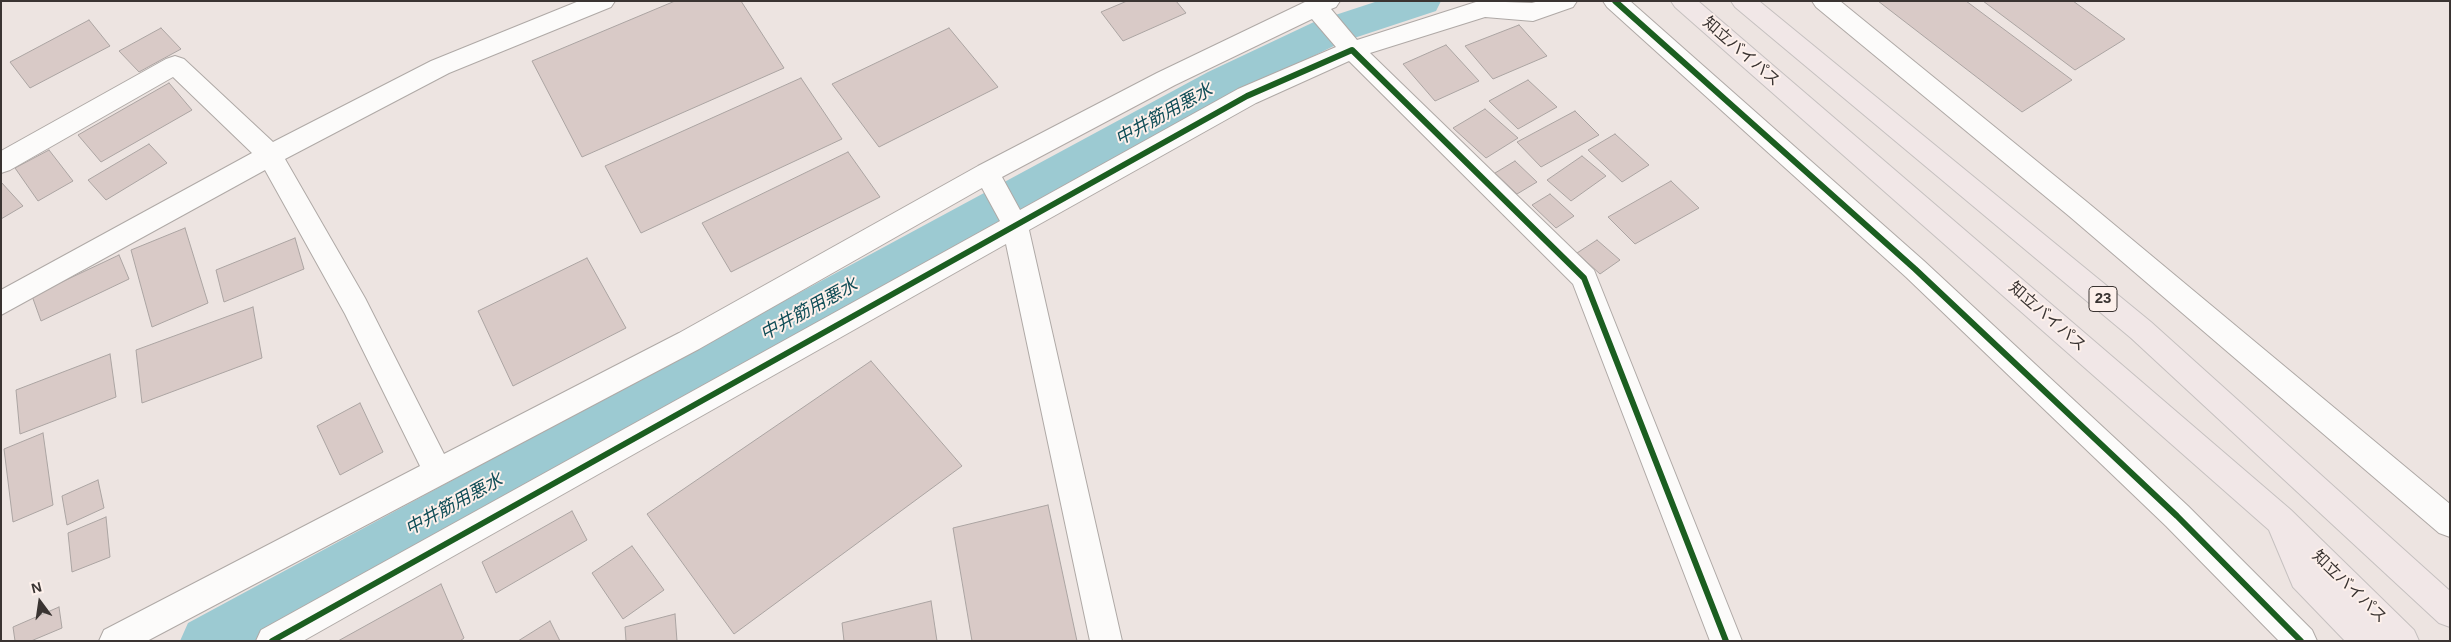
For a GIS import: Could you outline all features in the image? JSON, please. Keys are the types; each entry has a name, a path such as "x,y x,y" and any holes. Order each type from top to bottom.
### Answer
{"highway":[{"name":"知立バイパス","path":"1684,1 2280,520 2403,641"},
{"name":"23","path":"1743,1 2141,330 2450,612"},
{"path":"2280,520 2304,577 2367,641"}],"street":[{"path":"1,304 270,155 440,67 603,1"},
{"path":"272,641 1246,96 1348,45 1485,8 1532,12 1565,1"},
{"path":"1616,1 1915,269 2177,516 2301,641"},
{"path":"1824,1 2078,209 2450,523"},
{"path":"115,641 689,341 987,173 1166,79 1323,9 1348,45 1584,278 1726,641"},
{"path":"1,163 175,65 270,155 355,306 438,472"},
{"path":"987,173 1015,225 1057,425 1106,641"}],"building":[{"path":"675,1 741,1 784,68 582,157 532,61"},
{"path":"1127,1 1176,1 1186,13 1123,41 1101,12"},
{"path":"1878,1 1966,1 2072,80 2022,112"},
{"path":"1983,1 2073,1 2125,39 2075,70"},
{"path":"89,20 110,46 30,88 10,62"},
{"path":"1519,25 1547,56 1493,79 1465,46"},
{"path":"161,28 181,49 139,72 119,51"},
{"path":"949,28 998,87 879,147 832,84"},
{"path":"1446,45 1479,81 1435,101 1403,64"},
{"path":"801,78 842,139 641,233 605,166"},
{"path":"1528,80 1557,107 1518,129 1489,101"},
{"path":"169,83 192,110 101,162 78,135"},
{"path":"1485,109 1518,138 1486,158 1453,128"},
{"path":"1575,111 1599,135 1541,167 1517,142"},
{"path":"1615,134 1649,165 1622,182 1588,150"},
{"path":"149,144 167,163 106,200 88,180"},
{"path":"49,150 73,181 38,201 15,168"},
{"path":"848,152 880,197 731,272 702,223"},
{"path":"1582,156 1606,176 1571,201 1547,180"},
{"path":"1515,161 1537,182 1517,194 1495,173"},
{"path":"1671,181 1699,208 1635,244 1608,217"},
{"path":"1,182 23,206 1,219"},
{"path":"1550,194 1574,216 1556,228 1532,205"},
{"path":"185,228 208,303 152,327 131,250"},
{"path":"295,238 304,269 224,302 216,270"},
{"path":"1597,240 1620,260 1600,274 1577,253"},
{"path":"119,255 129,279 41,321 32,296"},
{"path":"587,258 626,328 513,386 478,311"},
{"path":"253,307 262,358 142,403 136,350"},
{"path":"110,354 116,397 20,434 16,390"},
{"path":"871,361 962,466 734,634 647,514"},
{"path":"360,403 383,452 340,475 317,426"},
{"path":"43,433 53,505 13,522 4,449"},
{"path":"98,480 104,508 67,525 62,496"},
{"path":"1048,505 1077,641 972,641 953,528"},
{"path":"572,511 587,540 496,593 482,562"},
{"path":"106,517 110,557 72,572 68,533"},
{"path":"632,546 664,590 623,619 592,573"},
{"path":"441,584 464,638 460,641 338,641"},
{"path":"931,601 937,641 844,641 842,623"},
{"path":"59,607 62,628 31,641 15,641 13,627"},
{"path":"675,614 677,641 626,641 625,627"},
{"path":"550,621 560,641 518,641"}],"waterway":[{"name":"中井筋用悪水","path":"206,641 1222,83 1328,32 1422,1"}],"cycle path":[{"path":"1615,1 1915,269 2177,516 2301,641"},
{"path":"272,641 1247,96 1352,50 1584,278 1726,641"}]}
